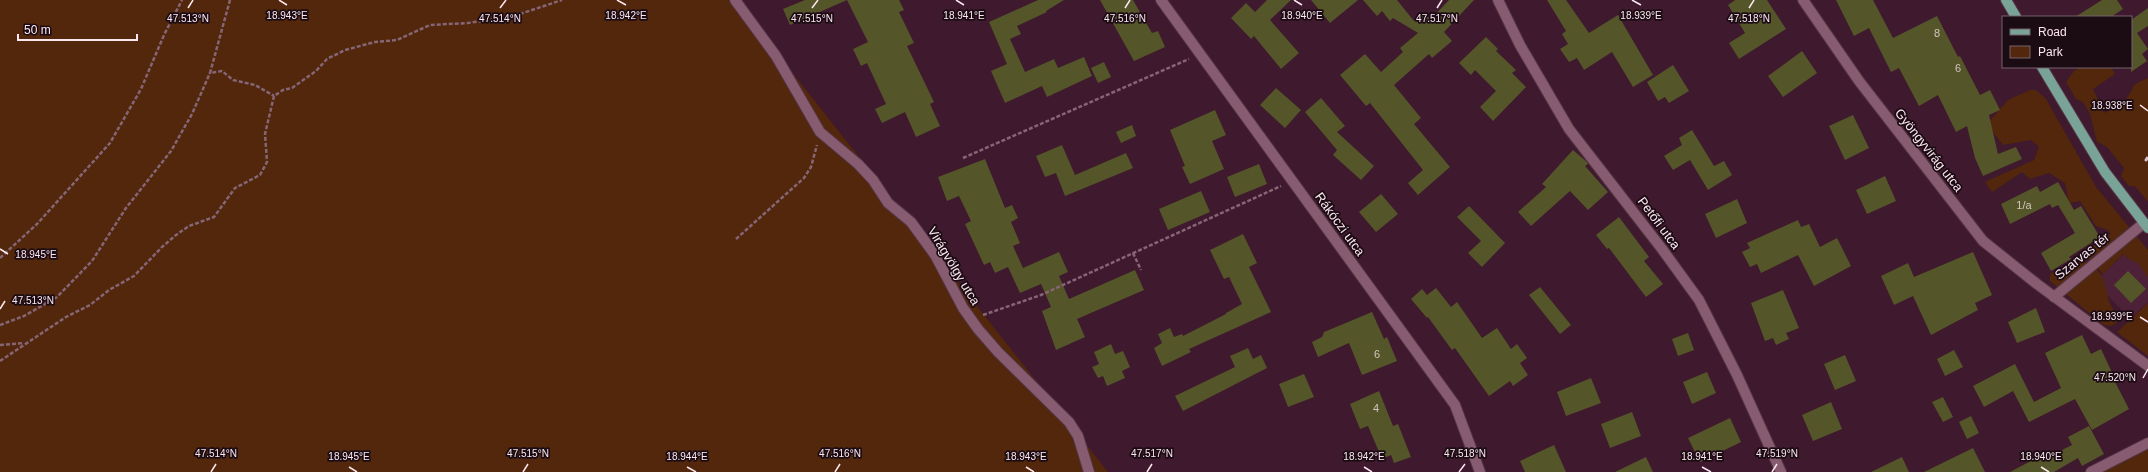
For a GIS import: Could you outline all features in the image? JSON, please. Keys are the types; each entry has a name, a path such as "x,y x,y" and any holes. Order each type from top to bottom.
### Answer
{"main road":[{"path":"2006,0 2015,16"},
{"path":"2043,68 2105,172 2146,226"}],"street":[{"name":"Virágvölgy utca","path":"735,0 776,56 820,132 873,180 888,203 911,222 921,234 971,319 998,352 1069,422 1078,436 1089,472"},
{"name":"Rákóczi utca","path":"1161,0 1455,405 1480,472"},
{"name":"Petőfi utca","path":"1498,0 1520,45 1569,129 1662,249 1699,300 1781,472"},
{"name":"Gyöngyvirág utca","path":"1804,0 1859,81 1983,241 2054,296"},
{"name":"Szarvas tér","path":"2146,226 2054,296 2148,366"},
{"path":"2091,472 2148,443"}],"path":[{"path":"0,258 37,224 110,143 140,90 182,0"},
{"path":"0,325 24,316 57,297 92,261 126,208 171,151 192,114 210,73 230,0"},
{"path":"0,361 25,343 134,276 176,234 189,226 214,217 235,188 260,175 267,162 265,134 274,96 283,90 294,87 316,71 327,59 345,50 375,42 397,40 430,25 468,23 511,17 536,10 562,0"},
{"path":"962,158 1200,54"},
{"path":"210,73 222,71 233,80 255,85 274,96"},
{"path":"736,239 804,178 813,161 820,132"},
{"path":"971,319 1041,295 1292,181"},
{"path":"1133,253 1141,270"},
{"path":"0,345 25,343"}],"shaded area":[{"path":"2129,249 2148,268 2148,302 2130,319 2095,282"}],"green space":[{"path":"0,0 735,0 1108,472 0,472"},
{"path":"2079,68 2112,68 2115,74 2093,89 2104,113 2123,105 2135,84 2148,78 2148,202 2135,186 2129,186 2121,176 2124,168 2107,147 2097,142 2090,114 2083,102 2076,99 2066,82 2074,71"},
{"path":"2030,90 2036,90 2046,99 2096,187 2148,250 2148,278 2138,263 2130,260 2123,254 2103,274 2083,253 2111,234 2108,230 2096,226 2080,201 2069,203 2065,183 2049,173 2030,179 2022,172 1992,192 1985,182 2034,160 2039,147 2031,140 2003,145 1987,124 2008,100"},
{"path":"2081,260 2092,266 2103,278 2109,300 2117,313 2117,322 2112,326 2104,325 2050,281 2050,274 2074,261"},
{"path":"2148,303 2148,356 2117,332"},
{"path":"2148,443 2148,472 2091,472"}],"building":[{"path":"805,0 847,0 790,25 783,9"},
{"path":"847,0 899,0 904,10 899,12 914,43 907,46 934,102 930,104 940,126 916,137 905,112 882,123 875,109 886,104 867,63 861,66 853,49 868,42"},
{"path":"1038,0 1064,0 1046,11 1047,12 1017,26 1021,34 1010,39 1025,72 1054,59 1058,68 1084,57 1092,76 1047,97 1042,86 1005,103 991,71 1007,64 989,22"},
{"path":"1100,0 1133,0 1152,33 1158,31 1165,47 1134,61"},
{"path":"1267,0 1291,0 1270,20 1299,53 1281,69 1254,36 1251,39 1231,18 1246,3 1255,12"},
{"path":"1311,0 1358,0 1330,23"},
{"path":"1363,0 1397,0 1414,21 1422,13 1431,19 1449,0 1474,0 1444,32 1452,41 1432,58 1429,54 1394,85 1421,118 1414,124 1450,167 1418,195 1408,183 1423,170 1370,103 1366,106 1340,75 1365,54 1381,72 1403,52 1400,48 1418,33 1393,18 1390,21 1382,11 1377,16"},
{"path":"1547,0 1566,0 1589,33 1618,15 1653,75 1633,87 1612,52 1584,70 1577,58 1569,62 1560,49 1568,44 1562,34 1566,31"},
{"path":"1735,0 1767,0 1786,29 1739,59 1729,43 1745,33 1728,5"},
{"path":"1836,0 1873,0 1893,38 1937,16 1980,95 1990,90 2000,110 1989,115 1998,154 2016,147 2022,159 1983,176 1975,158 1967,126 1956,132 1938,95 1919,106 1899,68 1891,72 1869,28 1854,36"},
{"path":"2102,0 2117,0 2123,9 2112,16 2077,16"},
{"path":"2148,8 2148,26 2137,33 2148,49 2142,54 2147,61 2131,72 2132,68 2132,19"},
{"path":"1486,37 1498,49 1496,51 1516,70 1512,73 1526,87 1493,121 1480,107 1496,91 1475,70 1471,75 1459,63"},
{"path":"1802,51 1817,73 1783,97 1768,76"},
{"path":"1104,62 1111,77 1098,83 1091,68"},
{"path":"1673,65 1689,91 1669,103 1665,97 1658,101 1647,82"},
{"path":"1276,88 1301,110 1285,128 1260,105"},
{"path":"1321,98 1345,126 1337,132 1374,166 1361,180 1333,155 1337,150 1305,112"},
{"path":"1215,110 1226,135 1212,141 1224,169 1190,184 1182,167 1185,166 1170,130"},
{"path":"1853,115 1869,148 1845,160 1829,126"},
{"path":"1132,125 1136,136 1121,143 1116,132"},
{"path":"1692,130 1714,166 1724,161 1732,175 1708,190 1690,160 1673,170 1664,156 1682,145 1679,138"},
{"path":"1062,145 1075,175 1126,153 1133,168 1065,196 1056,173 1045,177 1036,156"},
{"path":"1573,150 1587,162 1588,164 1585,166 1608,192 1588,210 1570,191 1531,226 1518,212 1546,187 1542,184"},
{"path":"985,159 1005,208 1012,205 1018,218 1011,222 1020,243 1013,246 1023,268 1059,252 1068,272 1059,276 1069,299 1135,270 1144,290 1077,319 1085,337 1056,350 1042,311 1051,307 1041,284 1020,293 1008,267 995,273 990,262 984,265 965,224 971,221 959,196 947,201 938,177"},
{"path":"1259,164 1267,184 1235,197 1227,177"},
{"path":"1885,176 1896,201 1867,214 1856,190"},
{"path":"2058,182 2074,210 2081,206 2100,237 2069,257 2071,259 2051,271 2041,253 2075,233 2058,205 2052,208 2050,204 2010,224 2001,204 2037,186 2040,192"},
{"path":"1201,191 1210,212 1168,230 1159,209"},
{"path":"1381,194 1398,214 1376,232 1359,212"},
{"path":"1737,199 1747,223 1716,238 1705,214"},
{"path":"1469,206 1505,243 1482,267 1468,253 1481,241 1457,217"},
{"path":"1619,217 1649,257 1644,261 1663,284 1646,297 1609,248 1607,249 1596,235"},
{"path":"1798,220 1801,227 1809,224 1820,247 1837,238 1851,266 1814,286 1798,255 1761,273 1757,264 1750,267 1742,252 1750,248 1747,243"},
{"path":"1243,234 1257,263 1249,267 1271,312 1189,349 1191,352 1162,366 1154,348 1162,343 1158,334 1170,328 1174,337 1182,334 1183,336 1242,304 1229,277 1224,279 1210,250"},
{"path":"1973,252 1992,295 1975,303 1978,310 1931,335 1913,296 1894,305 1881,276 1908,263 1914,277"},
{"path":"2128,271 2146,289 2131,303 2114,285"},
{"path":"1540,287 1571,325 1560,334 1529,295"},
{"path":"1436,288 1451,307 1457,302 1482,338 1497,328 1511,349 1517,344 1527,358 1520,363 1528,375 1513,386 1510,381 1489,396 1455,348 1452,350 1428,317 1427,318 1411,299 1422,289 1427,295"},
{"path":"1783,290 1799,328 1786,333 1789,339 1776,345 1773,338 1765,341 1751,303"},
{"path":"2036,308 2045,332 2017,343 2008,322"},
{"path":"1372,312 1384,339 1387,337 1397,361 1362,375 1349,343 1318,357 1312,342 1322,337 1324,332"},
{"path":"1688,333 1694,350 1678,356 1672,339"},
{"path":"2082,335 2091,354 2101,349 2115,379 2114,380 2129,409 2092,430 2075,399 2029,422 2013,391 1984,407 1973,386 2015,364 2034,402 2061,388 2045,353"},
{"path":"1111,344 1115,354 1123,351 1130,367 1122,371 1125,378 1107,386 1103,376 1098,378 1092,367 1099,364 1094,352"},
{"path":"1248,348 1253,359 1261,355 1267,368 1183,411 1175,396 1235,367 1230,356"},
{"path":"1954,350 1963,367 1945,376 1937,359"},
{"path":"1845,355 1856,381 1835,390 1824,364"},
{"path":"1707,372 1716,393 1692,404 1683,382"},
{"path":"1304,374 1314,397 1288,407 1279,384"},
{"path":"1591,378 1601,403 1566,416 1557,392"},
{"path":"1379,391 1393,426 1398,424 1411,457 1394,463 1391,455 1382,459 1368,426 1360,429 1350,404"},
{"path":"1943,397 1953,417 1943,422 1932,402"},
{"path":"1831,402 1842,429 1813,441 1802,415"},
{"path":"1632,412 1641,436 1610,448 1601,424"},
{"path":"1971,416 1979,433 1967,439 1959,422"},
{"path":"1730,418 1741,442 1700,462 1688,438"},
{"path":"2089,426 2104,454 2082,466 2078,458 2054,472 2010,472 2044,454 2046,458 2072,445 2068,437"},
{"path":"1554,445 1566,472 1525,472 1520,461"},
{"path":"1973,448 1985,472 1924,472"},
{"path":"1646,457 1653,472 1615,472"},
{"path":"1902,457 1909,472 1871,472"}],"railway":[{"path":"2148,157 2146,160 2148,157"}]}
